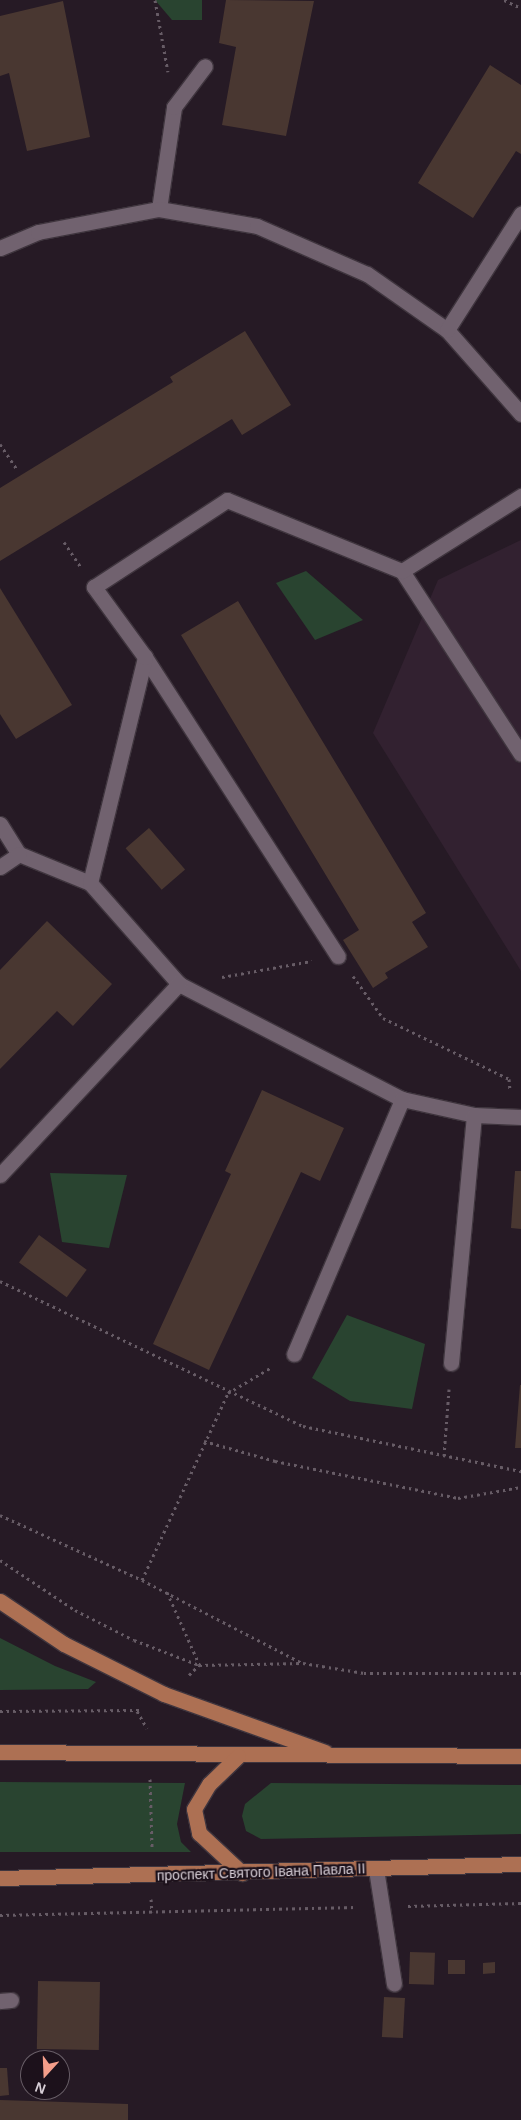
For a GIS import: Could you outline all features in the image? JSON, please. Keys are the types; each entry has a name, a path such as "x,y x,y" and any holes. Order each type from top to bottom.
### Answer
{"main road":[{"path":"0,1601 64,1644 164,1694 336,1756"},
{"path":"0,1752 238,1756 521,1756"},
{"path":"238,1756 209,1784 194,1809 199,1833 242,1873"},
{"name":"проспект Святого Івана Павла II","path":"0,1878 242,1873 521,1864"}],"lane":[{"path":"159,209 174,107 205,66"},
{"path":"0,248 38,232 159,209 257,226 366,274 446,330 521,414"},
{"path":"446,330 521,214"},
{"path":"402,571 521,496"},
{"path":"338,956 145,657 94,587 227,500 402,571 521,754"},
{"path":"90,883 145,657"},
{"path":"0,824 19,854 90,883 179,984 402,1099 474,1115 521,1116"},
{"path":"0,867 19,854"},
{"path":"0,1175 179,984"},
{"path":"294,1354 402,1099"},
{"path":"451,1363 474,1115"},
{"path":"376,1869 385,1906 394,1984"}],"path":[{"path":"155,0 174,107"},
{"path":"504,0 521,8"},
{"path":"0,444 16,468"},
{"path":"250,972 338,956 383,1018 509,1079"},
{"path":"0,1281 228,1393 303,1426 521,1471"},
{"path":"142,1580 204,1441 228,1393 294,1354"},
{"path":"444,1456 451,1363"},
{"path":"204,1441 275,1461 458,1498 521,1487"},
{"path":"0,1515 167,1592 303,1663"},
{"path":"0,1560 75,1610 134,1640 199,1664 303,1663 364,1673 521,1673"},
{"path":"167,1592 199,1664"},
{"path":"183,1682 199,1664"},
{"path":"0,1711 137,1711 148,1732"},
{"path":"150,1778 152,1854"},
{"path":"0,1914 521,1904"}],"shaded area":[{"path":"521,540 521,971 373,733 438,580"}],"green space":[{"path":"155,0 202,0 202,20 172,20"},
{"path":"306,571 363,620 315,640 276,583"},
{"path":"50,1173 127,1175 109,1248 62,1242"},
{"path":"347,1315 425,1344 412,1409 350,1401 312,1378"},
{"path":"0,1638 55,1666 96,1682 88,1689 0,1690"},
{"path":"0,1782 185,1783 177,1824 181,1842 191,1852 0,1852"},
{"path":"271,1783 521,1785 521,1834 261,1839 246,1831 242,1816 245,1804"}],"building":[{"path":"226,0 314,1 286,136 222,125 236,47 219,43"},
{"path":"63,1 90,137 27,151 9,73 0,76 0,16"},
{"path":"490,65 521,85 521,154 516,151 473,218 418,183"},
{"path":"245,331 291,405 242,435 232,419 0,561 0,488 173,382 170,377"},
{"path":"0,588 72,705 16,739 0,714"},
{"path":"238,601 426,913 412,922 428,947 385,973 388,978 373,988 343,940 359,930 181,635"},
{"path":"149,828 185,870 162,890 126,848"},
{"path":"47,921 112,984 73,1026 57,1011 0,1069 0,970"},
{"path":"262,1090 344,1128 320,1181 301,1172 209,1370 153,1344 231,1174 225,1171"},
{"path":"515,1171 521,1171 521,1229 511,1228"},
{"path":"39,1235 87,1270 67,1297 19,1263"},
{"path":"520,1385 521,1448 515,1448"},
{"path":"410,1952 435,1953 434,1985 409,1984"},
{"path":"448,1960 465,1960 465,1974 448,1974"},
{"path":"495,1962 495,1973 483,1974 483,1963"},
{"path":"38,1981 100,1982 99,2050 37,2049"},
{"path":"384,1997 405,1998 403,2038 382,2037"},
{"path":"0,2068 7,2068 9,2095 0,2096"},
{"path":"0,2100 128,2104 128,2120 0,2120"}]}
